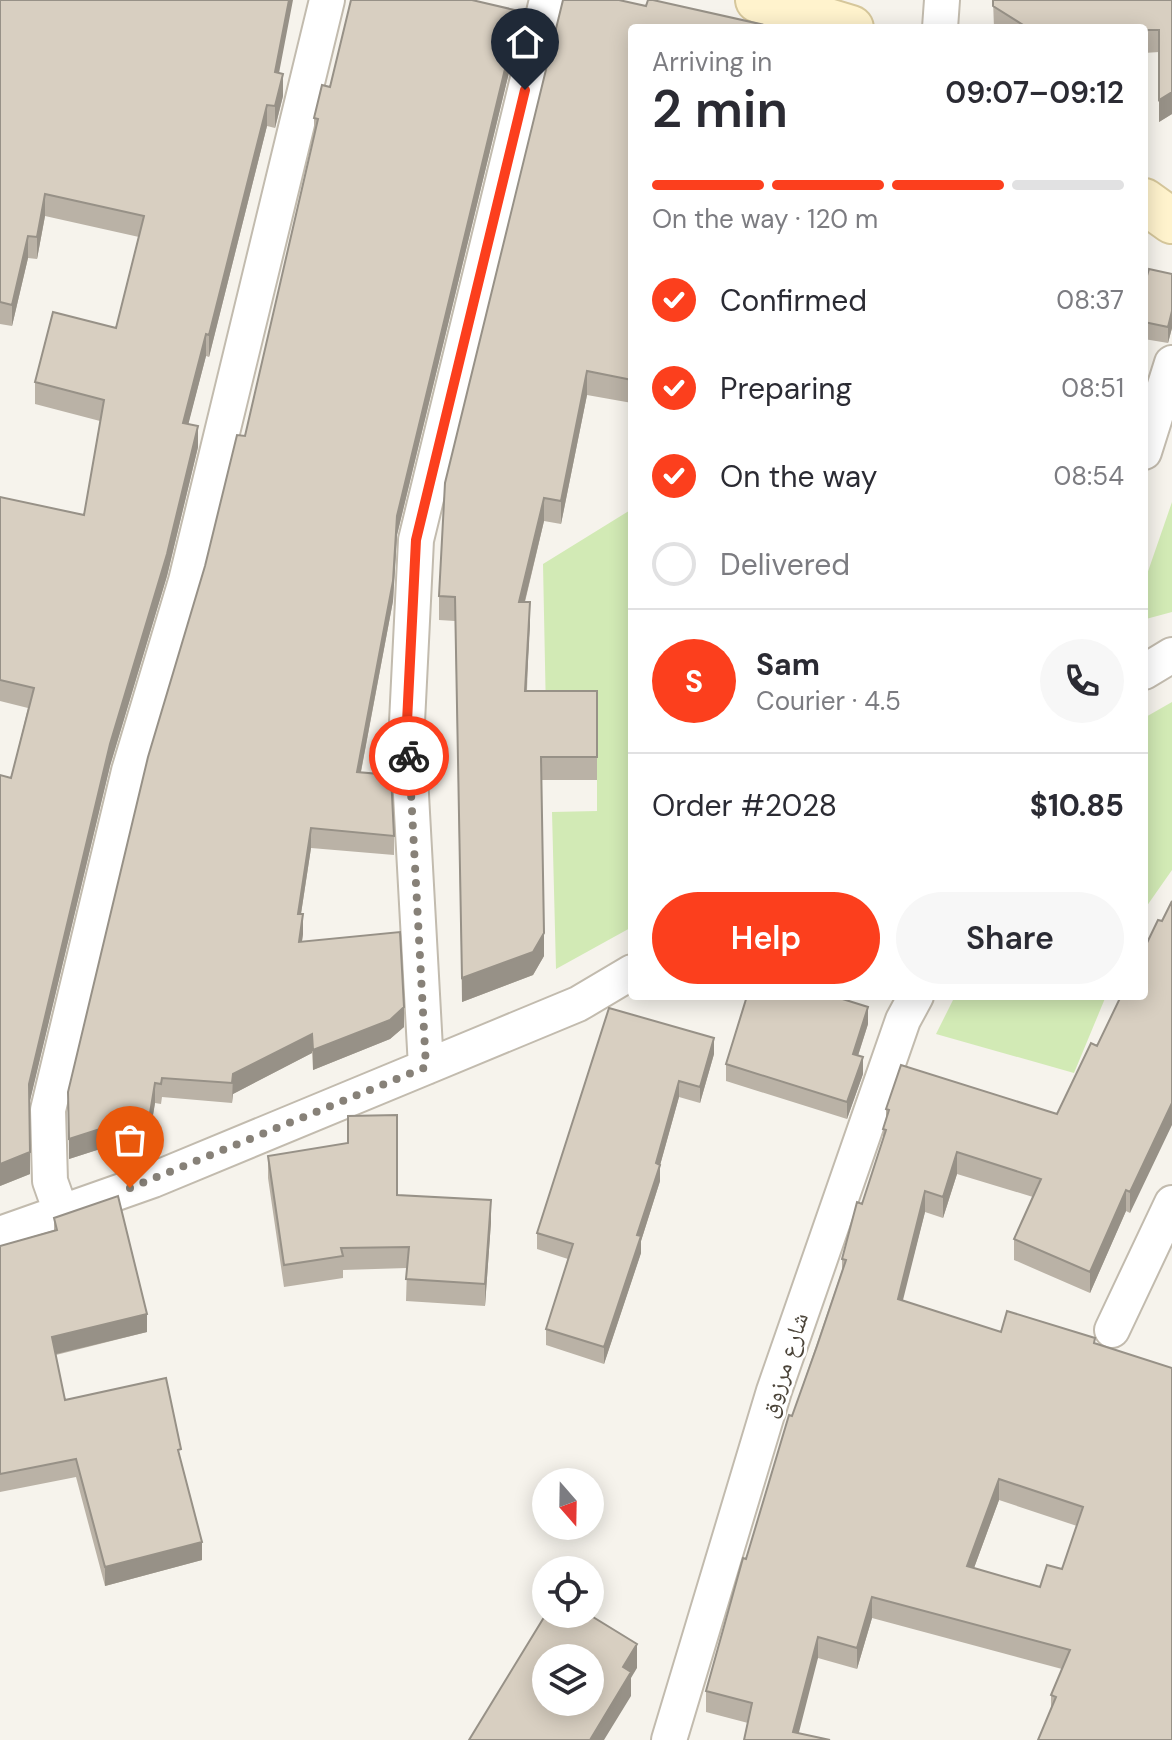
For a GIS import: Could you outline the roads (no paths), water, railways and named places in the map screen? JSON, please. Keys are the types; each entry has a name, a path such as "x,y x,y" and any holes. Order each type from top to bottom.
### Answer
{"street":[{"path":"61,1212 50,1181 48,1110 129,771 186,581 327,0"},
{"path":"426,1067 407,722 416,540 547,0"},
{"path":"758,0 838,24"},
{"path":"940,24 942,0"},
{"path":"1148,204 1172,221"},
{"path":"1148,439 1172,363"},
{"path":"1148,670 1172,655"},
{"path":"0,1234 153,1180 578,1004 628,974"},
{"name":"شارع مرزوق","path":"669,1740 774,1391 903,1020 914,1000"},
{"path":"1112,1330 1172,1203"}]}
